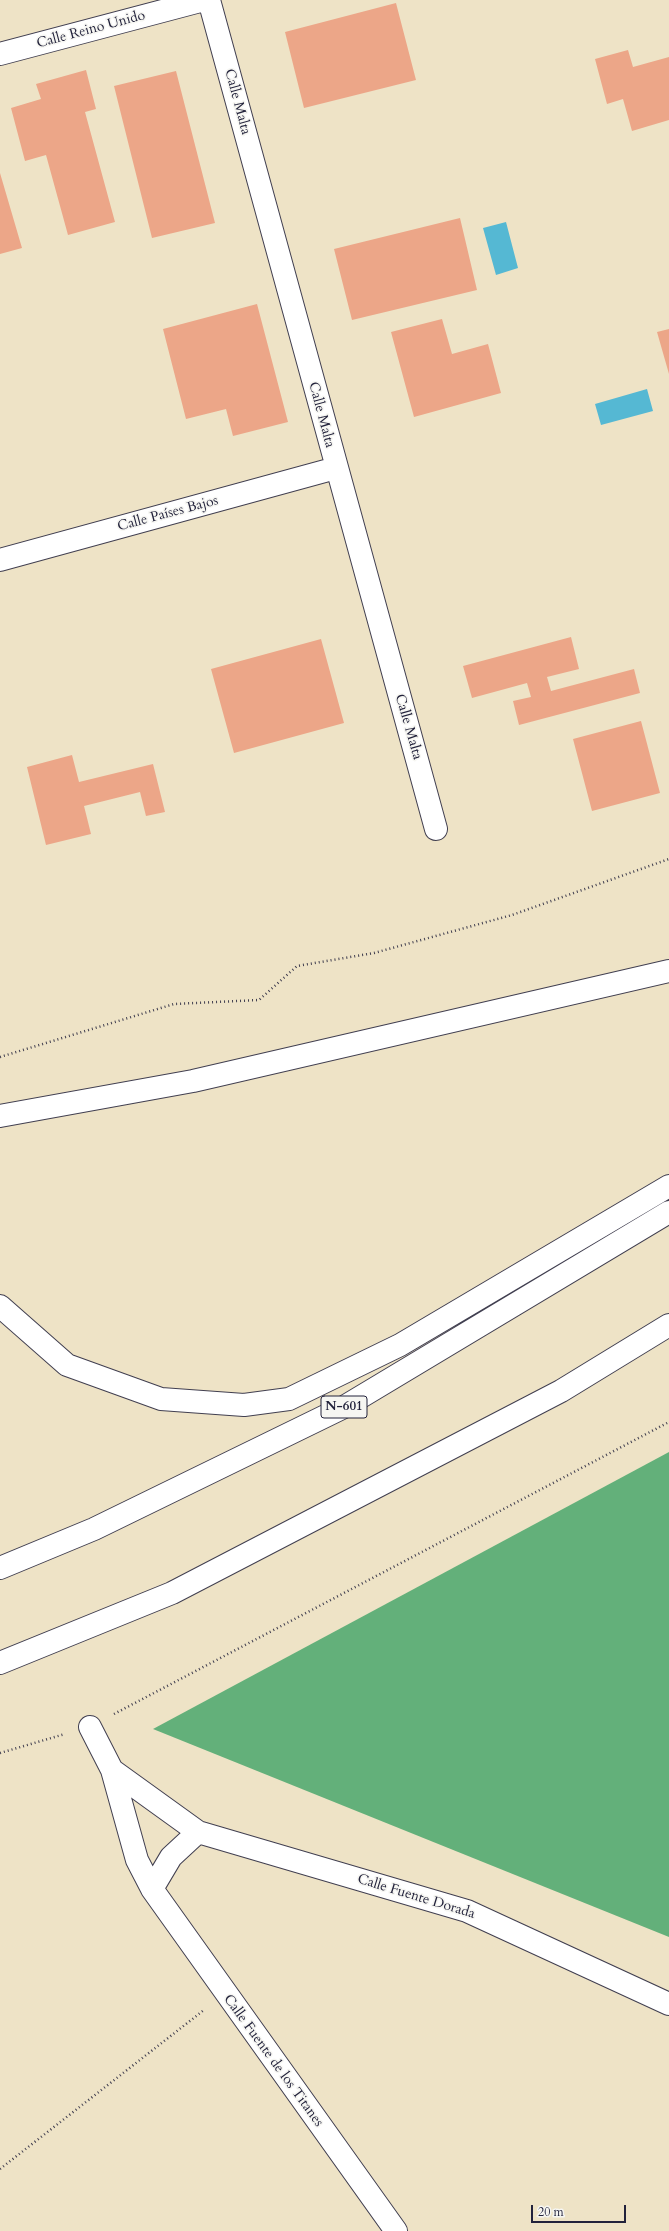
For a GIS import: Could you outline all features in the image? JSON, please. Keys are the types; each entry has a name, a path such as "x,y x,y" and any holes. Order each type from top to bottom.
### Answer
{"main road":[{"name":"Calle Reino Unido","path":"0,54 204,0"},
{"name":"Calle Malta","path":"209,0 436,829"},
{"name":"Calle Países Bajos","path":"0,560 336,468"},
{"path":"0,1116 192,1081 669,970"},
{"path":"0,1306 67,1366 161,1399 244,1405 289,1399 400,1345 669,1186"},
{"name":"N-601","path":"0,1568 94,1529 344,1407 669,1212"},
{"path":"0,1662 172,1593 561,1391 669,1325"},
{"name":"Calle Fuente de los Titanes","path":"90,1727 112,1770 137,1860 152,1890 396,2231"},
{"name":"Calle Fuente Dorada","path":"112,1770 198,1832 467,1911 669,2004"},
{"path":"152,1890 171,1857 198,1832"}],"path":[{"path":"0,1057 174,1004 259,1000 297,966 374,953 512,915 669,859"},
{"path":"0,1753 90,1727 669,1422"},
{"path":"0,2169 225,1994"}],"green space":[{"path":"669,1452 669,1937 153,1729"}],"water":[{"path":"506,222 518,268 496,275 483,228"},
{"path":"647,389 653,411 601,425 595,404"}],"building":[{"path":"396,3 416,80 304,108 285,32"},
{"path":"628,50 633,67 669,57 669,120 632,131 623,99 607,104 595,59"},
{"path":"86,70 96,109 85,112 115,222 68,235 46,155 25,161 11,108 41,99 36,84"},
{"path":"176,71 215,223 152,238 114,86"},
{"path":"0,173 22,248 0,254"},
{"path":"460,218 477,290 352,320 334,249"},
{"path":"257,304 288,422 233,436 226,409 186,419 163,329"},
{"path":"442,319 452,354 488,344 501,393 414,417 391,332"},
{"path":"669,329 669,374 657,332"},
{"path":"571,637 579,669 547,677 551,691 634,669 640,693 519,725 513,701 531,697 527,683 472,698 463,666"},
{"path":"321,639 344,723 234,753 211,669"},
{"path":"641,721 660,793 592,811 573,739"},
{"path":"72,755 79,782 153,764 165,812 146,816 140,792 84,806 91,834 46,845 27,767"}]}
